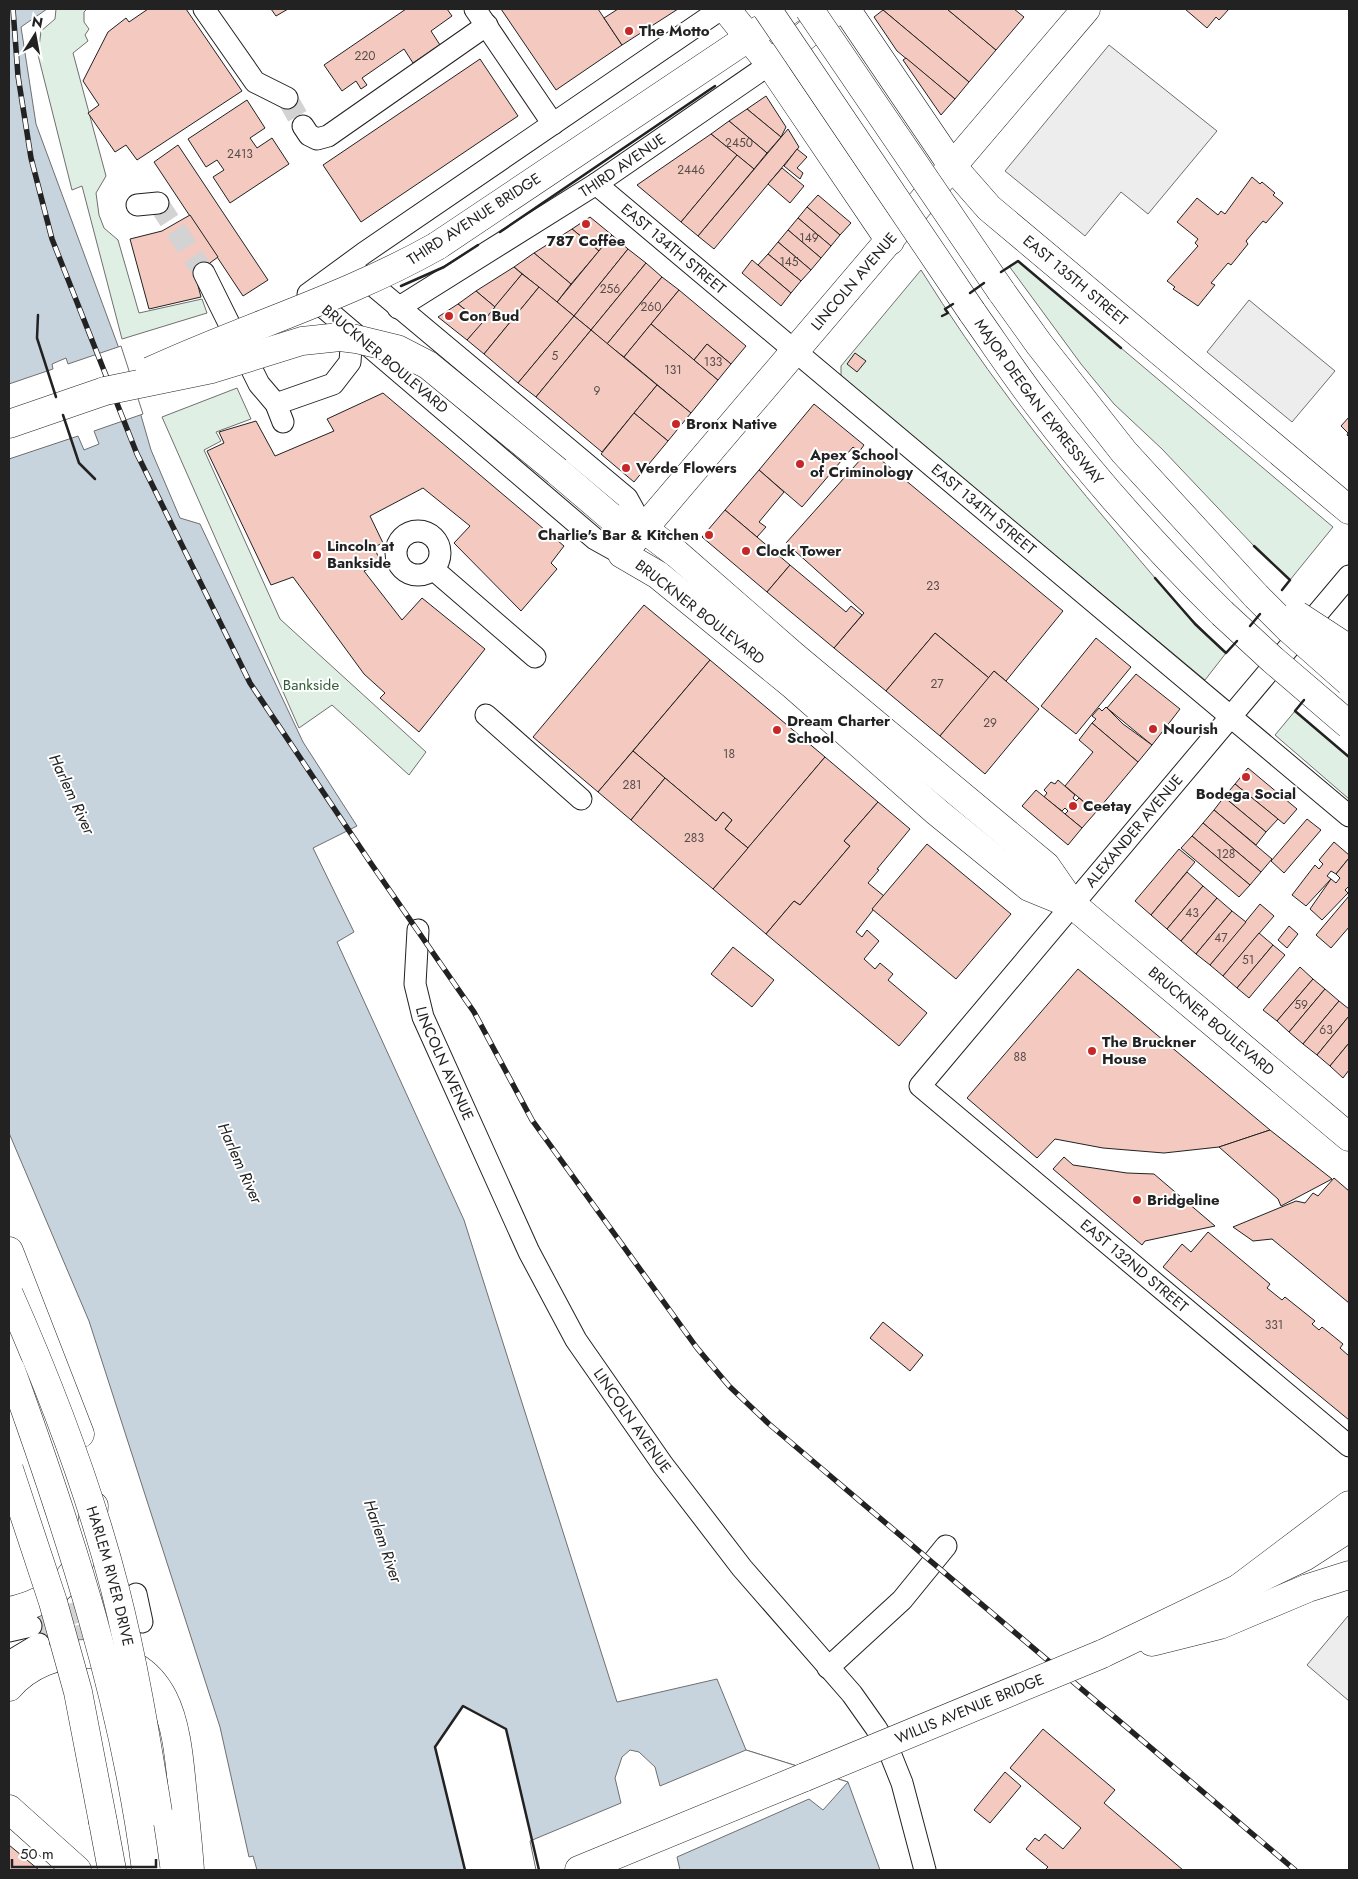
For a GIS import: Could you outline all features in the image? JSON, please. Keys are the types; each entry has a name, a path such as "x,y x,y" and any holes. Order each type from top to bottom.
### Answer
{"main road":[{"path":"726,9 770,64 890,241"},
{"name":"MAJOR DEEGAN EXPRESSWAY","path":"767,9 972,312 1037,404 1081,459 1161,551 1222,613 1273,660 1349,725"},
{"name":"THIRD AVENUE BRIDGE","path":"9,424 105,391 202,347 342,294 437,246 749,39 791,9"},
{"path":"809,9 1001,291 1051,360 1124,452 1171,506 1221,557 1259,592 1289,629 1349,682"},
{"name":"THIRD AVENUE","path":"770,64 838,9"},
{"name":"EAST 135TH STREET","path":"846,9 953,167 989,208 1349,510"},
{"name":"LINCOLN AVENUE","path":"622,554 1086,9"},
{"path":"105,391 212,369 302,341 340,337 396,349 428,365 612,518 644,529"},
{"name":"BRUCKNER BOULEVARD","path":"644,529 1046,866 1073,905 1349,1137"},
{"name":"BRUCKNER BOULEVARD","path":"622,554 658,575 794,686 938,812 1029,887 1073,905"},
{"path":"1259,592 1349,648"},
{"path":"1297,616 1349,660"},
{"path":"9,1251 85,1446 92,1478 94,1508 83,1553 66,1582 50,1597 38,1603 26,1627"},
{"name":"HARLEM RIVER DRIVE","path":"9,1294 36,1358 76,1463 115,1589 136,1681 158,1812 164,1870"},
{"path":"9,1365 62,1517 97,1640 128,1766 146,1870"},
{"path":"9,1469 53,1602 78,1692 112,1870"},
{"path":"1235,1591 1294,1544 1349,1505"},
{"name":"WILLIS AVENUE BRIDGE","path":"579,1870 1102,1654 1304,1557 1349,1528"},
{"path":"1102,1654 1220,1626 1308,1588 1349,1575"},
{"path":"9,1687 21,1675 44,1662 78,1654 115,1659 140,1670 149,1678 169,1706 176,1730 190,1870"},
{"path":"9,1809 74,1866"}],"street":[{"path":"204,9 255,82 287,98"},
{"path":"348,264 721,9"},
{"path":"303,126 309,135 316,139 328,136 481,17 553,124"},
{"name":"THIRD AVENUE","path":"398,308 596,184 770,64"},
{"name":"EAST 134TH STREET","path":"596,184 1349,816"},
{"name":"BRUCKNER BOULEVARD","path":"622,554 596,539 308,294 348,264 626,498 644,529"},
{"path":"204,273 259,384 280,413 333,384 350,362 352,332"},
{"path":"433,569 535,658"},
{"name":"ALEXANDER AVENUE","path":"920,1086 1349,576"},
{"path":"486,715 581,799"},
{"name":"LINCOLN AVENUE","path":"418,930 415,984 423,1017 528,1252 558,1308 592,1365 663,1465 742,1568 864,1710 888,1748 906,1796 925,1870"},
{"name":"EAST 132ND STREET","path":"920,1086 1349,1446"},
{"path":"828,1668 902,1600 946,1546"},
{"path":"136,1594 142,1622"},
{"path":"9,1631 26,1627"},
{"path":"9,1662 26,1627"}],"green space":[{"path":"56,9 87,9 84,12 84,22 89,29 85,35 88,41 73,53 106,176 96,193 99,215 104,228 118,240 139,313 202,299 207,313 122,339 82,186 72,190 38,55 41,31 55,19"},
{"path":"1018,261 1333,527 1290,580 1254,546 1162,449 1114,404 1081,364 1009,266"},
{"path":"921,270 988,370 1061,465 1167,592 1226,653 1205,680 841,377 841,366"},
{"name":"Bankside","path":"237,388 251,419 216,432 221,441 204,450 280,619 426,752 409,775 332,705 299,728 162,417"},
{"path":"1295,711 1349,757 1349,799 1275,735"}],"shaded area":[{"path":"1109,45 1217,131 1148,214 1121,192 1085,236 1005,171"},
{"path":"1249,300 1335,371 1292,422 1207,352"},
{"path":"1348,1616 1349,1618 1349,1701 1307,1665"}],"water":[{"name":"Harlem River","path":"9,9 47,9 21,27 36,124 131,381 151,450 180,518 200,524 303,742 357,826 313,848 354,932 337,942 464,1220 617,1702 717,1679 746,1750 848,1782 880,1870 539,1870 506,1729 463,1706 435,1747 465,1870 257,1870 253,1856 249,1857 220,1727 89,1321 9,1133"}],"pier":[{"path":"121,346 143,414 94,431 99,444 84,450 78,436 9,459 9,384 53,369 52,364 66,358 68,364"},
{"path":"630,1750 639,1752 655,1767 660,1786 746,1750 848,1782 823,1810 809,1799 677,1857 680,1870 536,1870 530,1841 621,1803 615,1778 622,1757"}],"building":[{"path":"148,9 186,9 242,91 137,160 126,145 115,152 88,113 99,105 83,81 108,32 126,18 129,22"},
{"path":"271,9 288,9 276,16"},
{"path":"406,9 447,9 452,16 431,31 440,45 413,63 404,49 362,78 367,85 361,89 356,81 342,91 324,65"},
{"path":"501,9 598,9 622,45 556,90"},
{"name":"The Motto","path":"618,9 678,9 622,45 604,18"},
{"path":"947,9 996,50 969,82 883,10"},
{"path":"947,9 1014,9 1024,17 996,50"},
{"path":"1185,9 1229,9 1219,20 1216,17 1207,28"},
{"path":"883,10 969,82 955,99 897,51 874,17"},
{"path":"906,58 955,99 941,115 903,60"},
{"path":"480,59 518,116 361,222 323,165"},
{"path":"766,96 786,127 781,137 747,109"},
{"path":"247,100 265,128 250,138 257,148 272,138 289,164 230,203 213,177 224,170 217,160 206,167 188,139"},
{"path":"747,109 781,137 767,153 729,121"},
{"path":"729,121 767,153 754,169 711,134"},
{"path":"788,129 799,147 714,249 698,236"},
{"path":"711,134 737,155 681,222 637,185"},
{"path":"178,145 268,280 243,296 154,162"},
{"path":"797,149 807,157 797,168 803,173 800,179 784,166"},
{"path":"737,155 754,169 698,236 681,222"},
{"path":"782,168 804,186 790,203 768,184"},
{"path":"1252,177 1260,184 1262,182 1283,203 1266,223 1263,221 1246,241 1248,244 1231,265 1228,263 1211,283 1215,285 1198,306 1173,289 1175,287 1167,281 1198,246 1195,243 1198,239 1177,222 1197,198 1218,215 1221,211 1225,214"},
{"path":"818,195 851,223 840,235 807,207"},
{"path":"807,207 840,235 831,246 798,218"},
{"path":"190,215 218,257 195,274 201,297 149,309 130,239 162,231"},
{"path":"590,217 612,235 599,251 572,229"},
{"path":"798,218 831,246 821,258 788,230"},
{"path":"572,229 599,251 571,284 534,253"},
{"path":"788,230 821,258 811,270 778,242"},
{"path":"612,235 628,249 574,316 557,302"},
{"path":"778,242 811,270 801,281 768,254"},
{"path":"628,249 646,263 591,330 574,316"},
{"path":"534,253 571,284 557,302 514,267"},
{"path":"768,254 801,281 791,293 758,265"},
{"path":"752,260 791,293 781,306 742,273"},
{"path":"646,263 662,277 607,344 591,330"},
{"path":"514,267 522,274 495,307 476,291"},
{"path":"522,274 539,287 484,354 467,340"},
{"path":"662,277 679,290 624,357 607,344"},
{"path":"539,287 574,316 518,383 484,354"},
{"path":"679,290 746,346 731,364 707,344 694,360 651,324"},
{"path":"476,291 495,307 482,323 458,304"},
{"path":"458,304 482,323 467,340 438,317"},
{"path":"574,316 591,330 536,397 518,383"},
{"path":"651,324 718,380 691,413 624,357"},
{"path":"591,330 657,385 602,452 536,397"},
{"path":"707,344 731,364 718,380 694,360"},
{"path":"855,353 866,361 857,372 847,364"},
{"path":"657,385 691,413 668,441 634,413"},
{"name":"Lincoln at Bankside","path":"383,393 564,546 551,563 557,569 521,611 454,543 470,526 423,488 370,516 383,543 374,547 381,563 364,571 402,620 422,598 485,649 419,732 380,698 385,693 364,674 293,577 271,585 207,451 224,443 219,432 256,421 275,456 334,431 327,419"},
{"path":"814,404 864,445 859,452 853,447 802,507 759,470"},
{"path":"634,413 668,441 634,482 601,454"},
{"path":"1349,417 1349,437 1348,433 1341,426"},
{"path":"869,450 1063,611 1006,681 994,671 989,678 935,633 886,691 834,648 864,613 786,543"},
{"path":"759,470 784,492 759,522 766,527 757,537 725,510"},
{"name":"Clock Tower","path":"725,510 790,565 767,592 702,537"},
{"path":"790,565 846,612 851,606 862,615 834,648 767,592"},
{"path":"644,605 710,660 598,792 533,737"},
{"path":"935,633 989,678 940,736 886,691"},
{"path":"1096,638 1131,667 1076,734 1041,706"},
{"path":"710,660 825,757 748,848 725,829 732,820 723,812 716,821 633,751"},
{"path":"994,671 1039,709 985,774 940,736"},
{"path":"1136,674 1180,709 1152,745 1107,708"},
{"path":"1106,707 1123,724 1152,745 1138,762 1092,723 1096,719 1092,716 1099,708 1102,711"},
{"path":"1092,723 1138,762 1096,812 1065,786 1093,752 1079,740"},
{"path":"633,751 665,778 631,820 598,792"},
{"path":"825,757 878,802 844,841 850,846 800,905 794,901 766,934 713,889"},
{"path":"1248,768 1297,809 1284,824 1235,784"},
{"path":"665,778 716,821 723,812 732,820 725,829 748,848 713,889 631,820"},
{"path":"1058,780 1075,795 1073,798 1076,801 1079,798 1096,812 1082,828 1065,814 1068,811 1065,808 1062,811 1044,797 1047,793 1044,790 1051,782 1055,784"},
{"path":"1235,784 1278,819 1266,832 1224,797"},
{"path":"1036,790 1082,828 1068,845 1022,806"},
{"path":"1224,797 1266,832 1256,845 1214,810"},
{"path":"878,802 910,829 868,883 884,896 856,932 862,937 867,930 879,941 864,959 875,969 880,963 893,974 888,980 927,1013 899,1046 766,934 794,901 800,905 850,846 844,841"},
{"path":"1214,810 1272,859 1261,872 1203,823"},
{"path":"1307,819 1321,830 1284,873 1271,861"},
{"path":"1203,823 1261,872 1250,885 1192,836"},
{"path":"1192,836 1250,885 1239,897 1181,848"},
{"path":"1334,842 1349,855 1349,858 1336,874 1331,871 1327,876 1331,879 1306,906 1292,895 1315,865 1319,869 1323,864 1319,860"},
{"path":"927,844 1011,914 956,979 872,909"},
{"path":"1179,849 1195,862 1151,915 1135,901"},
{"path":"1349,858 1349,886 1345,890 1348,893 1322,920 1310,909 1331,879 1336,883 1340,878 1336,874"},
{"path":"1187,872 1203,886 1167,929 1151,915"},
{"path":"1203,886 1217,898 1181,941 1167,929"},
{"path":"1349,896 1349,927 1331,948 1316,935"},
{"path":"1217,898 1232,911 1196,954 1181,941"},
{"path":"1260,904 1274,916 1223,976 1210,965"},
{"path":"1232,911 1246,922 1210,965 1196,954"},
{"path":"1289,926 1298,934 1287,948 1278,940"},
{"path":"1259,933 1273,945 1237,988 1223,976"},
{"path":"1273,945 1285,955 1249,998 1237,988"},
{"path":"733,947 774,980 752,1007 711,974"},
{"path":"1300,967 1313,979 1277,1021 1263,1010"},
{"name":"The Bruckner House","path":"1078,969 1270,1130 1219,1147 1164,1153 1103,1148 1055,1139 1037,1158 967,1098"},
{"path":"1313,979 1325,989 1289,1032 1277,1021"},
{"path":"1325,989 1339,1001 1303,1044 1289,1032"},
{"path":"1339,1001 1349,1009 1349,1016 1317,1055 1303,1044"},
{"path":"1349,1016 1349,1043 1330,1066 1317,1055"},
{"path":"1349,1043 1349,1070 1343,1078 1330,1066"},
{"path":"1270,1130 1332,1179 1281,1206 1278,1199 1219,1147"},
{"name":"Bridgeline","path":"1064,1157 1073,1165 1127,1173 1154,1174 1215,1226 1145,1241 1142,1245 1053,1169"},
{"path":"1334,1178 1349,1191 1349,1303 1272,1239 1253,1241 1233,1227 1296,1201 1305,1203 1313,1193 1318,1196"},
{"path":"1208,1232 1270,1284 1267,1288 1282,1300 1285,1297 1315,1321 1312,1324 1319,1330 1322,1327 1343,1344 1340,1348 1349,1356 1349,1420 1163,1267 1182,1244 1191,1252"},
{"path":"883,1322 923,1355 910,1371 870,1338"},
{"path":"1043,1729 1115,1790 1104,1803 1183,1870 1045,1870 1048,1867 1026,1849 1035,1838 1039,1841 1045,1834 1063,1849 1081,1828 1010,1768"},
{"path":"1005,1772 1021,1786 990,1823 974,1810"},
{"path":"9,1845 39,1870 9,1870"}],"tunnel":[{"path":"287,98 303,126"},
{"path":"158,203 204,273"},
{"path":"31,1626 105,1604"},
{"path":"39,1644 110,1629"}],"railway":[{"path":"13,9 18,76 31,158 52,239 137,454 250,683 370,862 474,1012 532,1120 697,1348 729,1386 769,1424 1295,1870"}],"wall":[{"path":"500,232 715,86"},
{"path":"401,286 444,267 478,245"},
{"path":"1001,272 1018,261 1121,348"},
{"path":"970,293 984,283"},
{"path":"942,316 948,313 945,309 953,304"},
{"path":"38,315 37,338 56,397"},
{"path":"63,415 79,463 95,479"},
{"path":"1254,546 1290,580 1282,590"},
{"path":"1155,578 1195,624 1226,653 1237,641"},
{"path":"1250,626 1260,614"},
{"path":"1304,700 1295,711 1349,757"},
{"path":"465,1870 435,1747 463,1706 506,1729 539,1870"}],"place":[{"name":"The Motto","path":"629,31"},
{"name":"787 Coffee","path":"586,224"},
{"name":"Con Bud","path":"449,316"},
{"name":"Bronx Native","path":"676,424"},
{"name":"Apex School of Criminology","path":"800,464"},
{"name":"Verde Flowers","path":"626,468"},
{"name":"Charlie's Bar & Kitchen","path":"709,535"},
{"name":"Clock Tower","path":"746,551"},
{"name":"Lincoln at Bankside","path":"317,555"},
{"name":"Nourish","path":"1153,729"},
{"name":"Dream Charter School","path":"777,730"},
{"name":"Bodega Social","path":"1246,777"},
{"name":"Ceetay","path":"1073,806"},
{"name":"The Bruckner House","path":"1092,1051"},
{"name":"Bridgeline","path":"1137,1200"}]}
